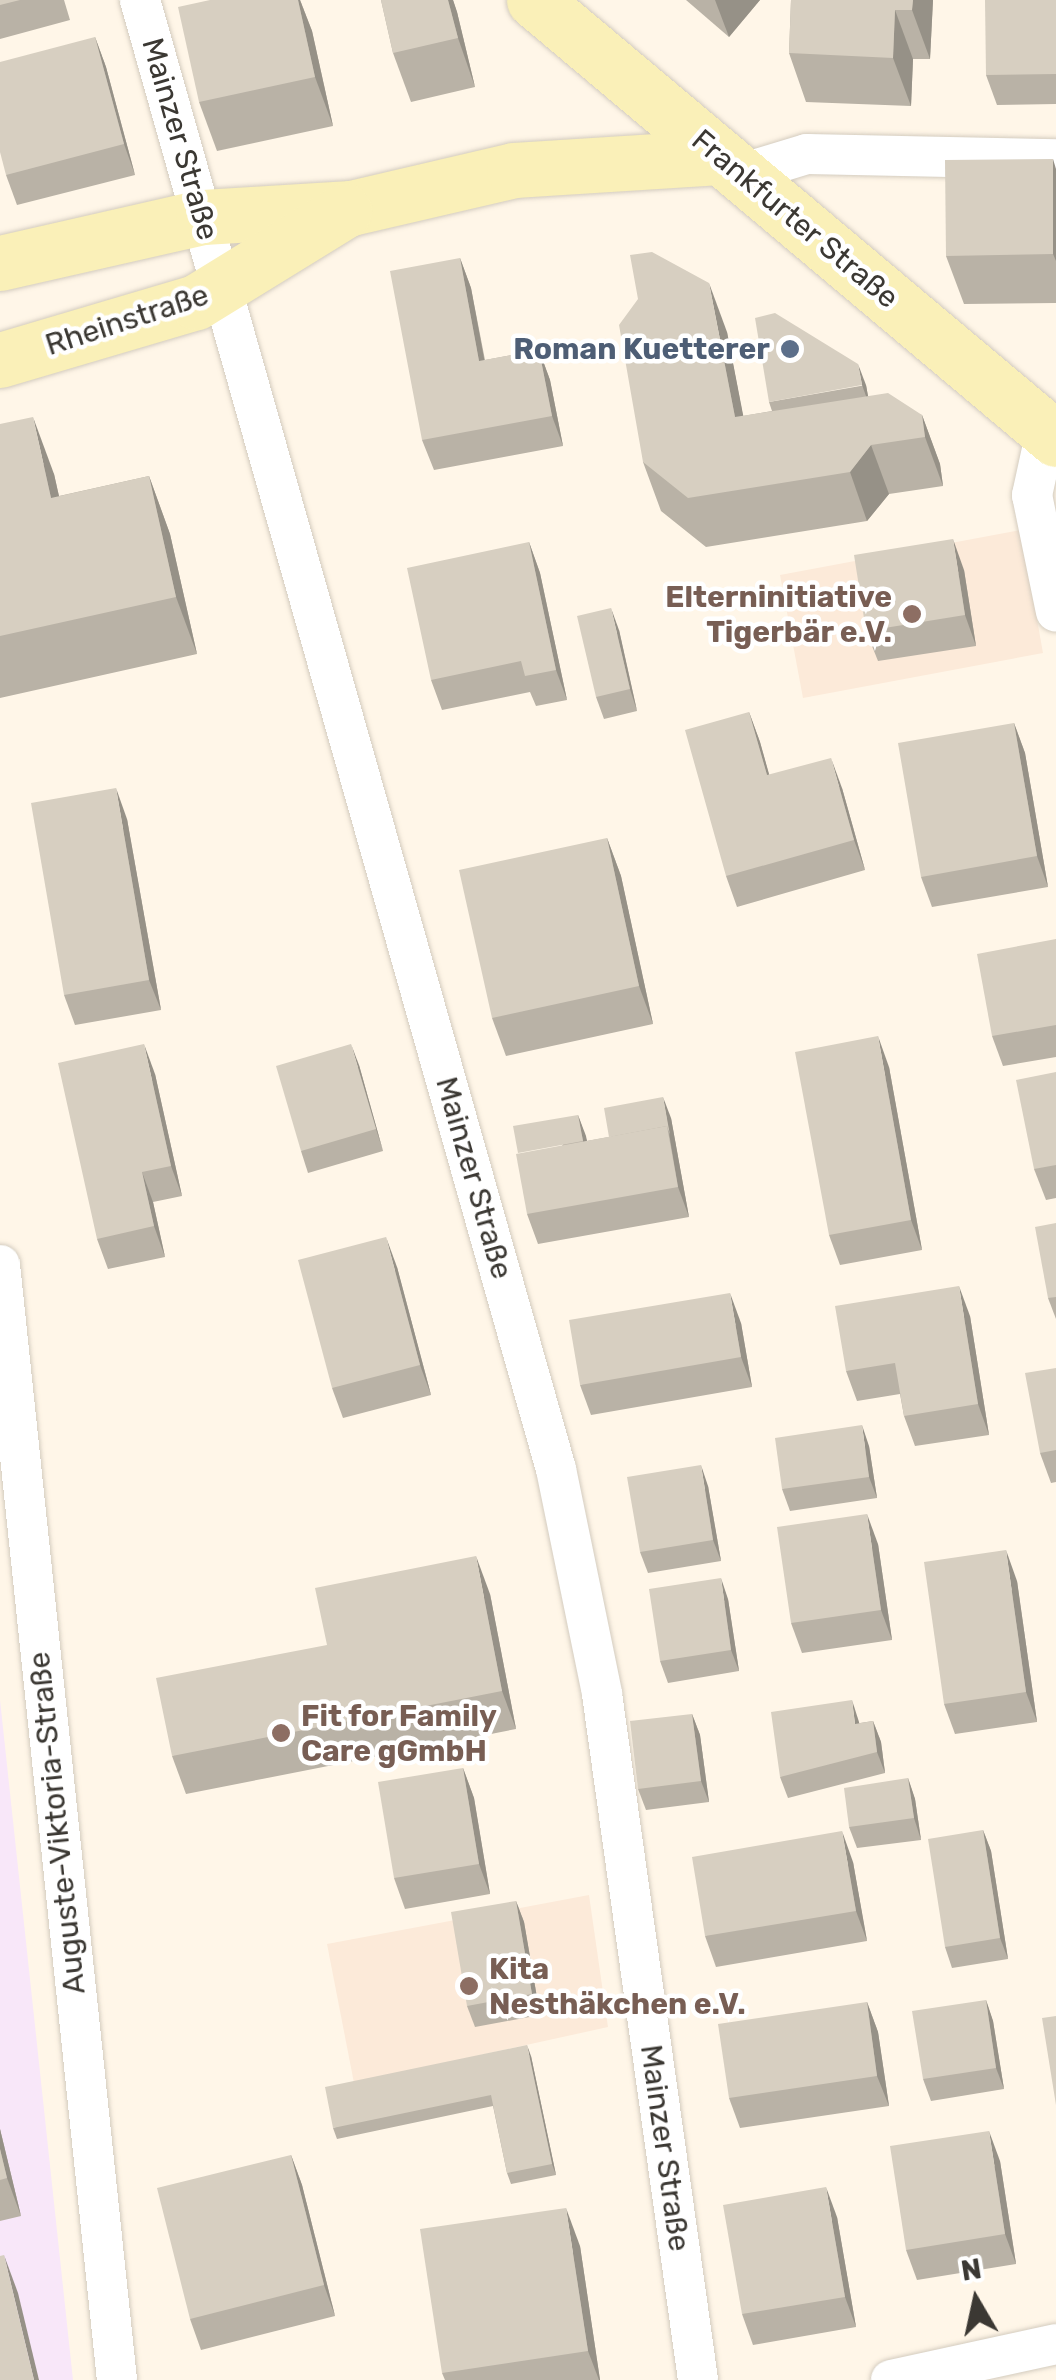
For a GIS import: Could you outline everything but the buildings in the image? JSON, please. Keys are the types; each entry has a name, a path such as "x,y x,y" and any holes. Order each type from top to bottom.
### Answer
{"main road":[{"name":"Frankfurter Straße","path":"534,0 1051,435"},
{"path":"514,170 654,100"},
{"path":"514,170 731,165"},
{"name":"Rheinstraße","path":"0,263 202,217 351,208 514,170"},
{"name":"Rheinstraße","path":"0,360 223,288 351,208"}],"street":[{"name":"Mainzer Straße","path":"140,0 556,1468 602,1694 698,2380"},
{"path":"731,165 806,154 1056,159"},
{"path":"1051,435 1032,495 1056,612"},
{"name":"Auguste-Viktoria-Straße","path":"0,1265 116,2380"},
{"path":"891,2380 1056,2344"}],"shaded area":[{"name":"Elterninitiative Tigerbär e.V.","path":"1021,530 1043,653 803,698 780,575"},
{"path":"0,1700 36,2035 73,2380 0,2380"},
{"name":"Kita Nesthäkchen e.V.","path":"589,1895 608,2027 354,2083 327,1944"}],"place":[{"name":"Roman Kuetterer","path":"790,349"},
{"name":"Elterninitiative Tigerbär e.V.","path":"912,614"},
{"name":"Fit for Family Care gGmbH","path":"281,1733"},
{"name":"Kita Nesthäkchen e.V.","path":"469,1986"}]}
